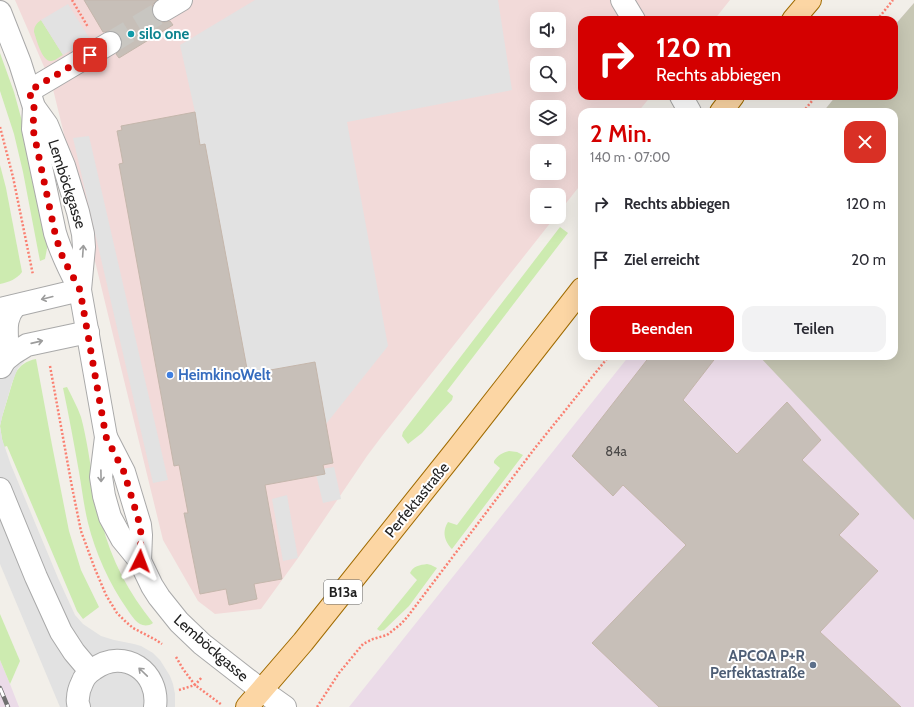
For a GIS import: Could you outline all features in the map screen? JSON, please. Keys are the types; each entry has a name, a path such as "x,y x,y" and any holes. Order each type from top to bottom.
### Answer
{"main road":[{"path":"796,16 810,0"},
{"name":"Perfektastraße","path":"247,707 293,655 578,294"}],"street":[{"path":"622,0 632,16"},
{"name":"Lemböckgasse","path":"0,12 32,99 33,129 59,247 63,258 80,290 106,437 101,476 107,510 117,532 140,561 152,586 172,614 194,636 261,690 285,707"},
{"path":"32,99 105,45"},
{"path":"8,308 80,290"},
{"path":"2,366 6,355 7,321 12,310 8,308"},
{"path":"2,366 14,353 27,345 88,332"},
{"path":"0,490 36,577 61,632 74,652 90,672"},
{"path":"79,707 79,689 83,680 90,672 98,666 108,662 122,661 132,664 145,672 151,680 155,690 156,703"}],"path":[{"path":"72,0 105,45"},
{"path":"880,16 893,0"},
{"path":"806,108 813,100"},
{"path":"317,707 339,673 363,644 373,638 387,635 398,627 408,616 535,448 606,360"},
{"path":"156,703 195,684 220,657"}],"shaded area":[{"path":"15,0 730,0 717,16 578,16 578,100 648,100 641,108 578,108 578,188 566,203 566,188 530,188 530,224 549,224 367,456 298,558 261,609 215,614 198,601 163,540 52,85"},
{"path":"255,0 498,0 512,90 347,122 388,346 326,424 315,362 248,374 205,144 200,145 195,112 180,45"},
{"path":"914,3 914,707 349,707 626,360 898,360 898,108 826,108 833,100 898,100 898,21"},
{"path":"914,3 914,520 763,360 898,360 898,108 826,108 833,100 898,100 898,21"},
{"path":"68,4 90,39 63,55 41,20"},
{"path":"89,136 168,480 153,483 73,138"},
{"path":"0,303 24,362 18,368 12,383 0,426"},
{"path":"0,426 2,439 11,465 75,615 83,624 101,636 141,646 153,653 160,660 170,676 175,694 175,707 60,707 0,564"},
{"path":"334,467 341,499 323,503 315,470"},
{"path":"287,495 298,558 283,561 272,499"},
{"path":"0,660 10,684 19,707 0,707"}],"green space":[{"path":"41,20 63,55 56,60 51,61 45,58 38,44 34,32 36,25"},
{"path":"0,53 14,92 43,198 50,233 45,259 40,261 23,172 14,134 0,91"},
{"path":"0,165 6,188 22,272 18,277 0,284"},
{"path":"560,227 568,233 447,391 453,396 452,400 422,433 408,444 402,436 403,432"},
{"path":"36,359 69,531 81,570 99,607 83,619 77,611 7,446 4,447 2,439 0,426 15,374 24,364"},
{"path":"67,387 81,417 98,505 110,550 122,576 136,600 153,623 149,625 141,624 129,613 109,579 99,557 85,511 63,388"},
{"path":"509,451 517,452 523,455 452,549 447,543 445,536 446,525 448,522 457,525 500,468 494,463 494,461 500,454"},
{"path":"427,564 437,568 409,606 384,630 380,631 377,629 417,580 410,573 411,571 417,566"},
{"path":"0,614 20,661 10,684 0,660"}],"building":[{"name":"silo one","path":"84,0 157,0 153,4 153,17 158,21 170,21 173,25 119,58 116,54 121,49 121,36 116,32 103,32"},
{"path":"195,112 200,145 205,144 248,374 315,362 333,463 323,465 325,474 265,485 282,579 254,584 257,599 229,605 226,589 200,594 184,513 188,513 179,465 174,466 119,164 123,163 117,131 122,130 121,126"},
{"path":"647,360 714,360 683,400 737,454 787,402 821,440 802,460 859,514 839,535 878,571 820,632 901,707 659,707 592,643 686,545 623,485 613,496 572,456"}],"tunnel":[{"path":"110,43 164,10"}],"railway":[{"path":"0,688 8,707"}],"place":[{"name":"silo one","path":"131,34"},
{"name":"HeimkinoWelt","path":"170,375"},
{"name":"APCOA P+R Perfektastraße","path":"813,665"}],"route":[{"path":"90,55 29,91 34,107 33,129 55,233 63,258 80,290 106,437 124,472 140,525 140,561"}]}
